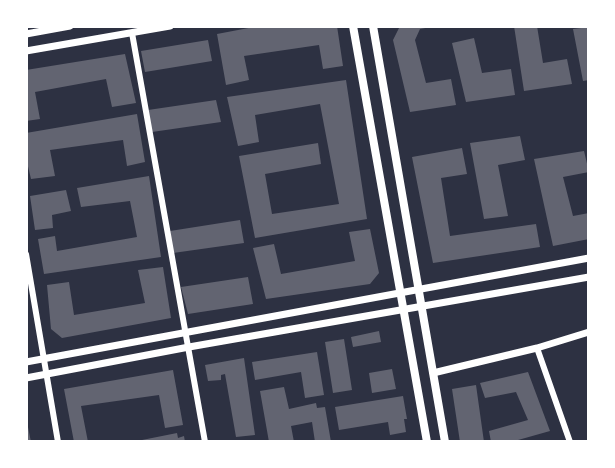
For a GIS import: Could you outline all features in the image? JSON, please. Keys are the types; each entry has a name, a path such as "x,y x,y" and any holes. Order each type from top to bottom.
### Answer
{"main road":[{"path":"26,34 70,26"},
{"path":"26,51 170,26"},
{"path":"353,26 427,442"},
{"path":"373,26 445,442"},
{"path":"26,362 589,258"},
{"path":"26,378 189,347 589,277"},
{"path":"433,373 537,348 589,332"}],"street":[{"path":"132,33 205,442"},
{"path":"26,254 48,374 58,442"},
{"path":"537,348 570,442"}],"building":[{"path":"259,26 337,26 343,66 323,69 319,45 244,56 249,80 226,85 217,34"},
{"path":"400,26 436,26 420,29 415,40 426,83 451,79 456,105 410,112 393,40"},
{"path":"514,26 537,26 543,63 567,59 572,84 524,91"},
{"path":"589,27 589,80 583,81 573,29"},
{"path":"474,38 482,73 511,69 515,95 466,102 452,43"},
{"path":"208,40 212,61 145,72 141,51"},
{"path":"125,54 136,103 112,107 106,79 35,92 40,119 26,121 26,70"},
{"path":"346,80 367,219 255,238 239,156 318,143 321,164 265,174 272,214 339,204 320,104 255,115 259,142 238,146 227,97"},
{"path":"216,100 221,122 152,132 148,110"},
{"path":"137,114 145,162 127,166 123,140 50,150 55,176 31,179 26,158 26,133"},
{"path":"520,136 525,160 498,165 508,216 484,219 470,143"},
{"path":"462,148 467,174 441,178 450,236 536,224 540,247 433,263 412,157"},
{"path":"584,151 589,172 563,177 573,216 589,213 589,239 553,246 534,159"},
{"path":"149,176 161,257 44,274 38,239 55,236 57,251 137,237 130,201 81,207 77,188"},
{"path":"66,190 71,211 52,215 53,228 35,230 30,196"},
{"path":"240,220 244,243 173,253 170,231"},
{"path":"370,229 379,273 370,284 266,299 253,248 274,244 281,274 355,261 349,232"},
{"path":"163,267 171,318 62,338 51,329 47,285 69,282 74,315 145,303 138,270"},
{"path":"248,277 253,304 188,314 181,287"},
{"path":"379,331 381,342 353,347 351,337"},
{"path":"344,339 352,390 333,393 325,342"},
{"path":"317,352 324,395 305,398 301,372 255,380 252,362"},
{"path":"244,358 255,435 236,437 225,374 221,375 221,380 208,381 205,365"},
{"path":"392,369 396,389 372,393 369,373"},
{"path":"173,370 183,425 165,428 159,395 81,406 88,442 74,442 64,389"},
{"path":"528,372 550,431 511,442 491,442 489,431 528,420 516,392 485,398 480,383"},
{"path":"476,385 484,442 460,442 452,389"},
{"path":"284,387 289,409 316,403 317,408 325,407 331,442 315,442 312,422 291,426 294,442 269,442 260,391"},
{"path":"403,396 407,419 404,419 406,432 390,435 388,422 339,430 335,407"},
{"path":"27,422 31,442 26,442"},
{"path":"177,433 178,438 184,436 185,442 132,442"}]}
